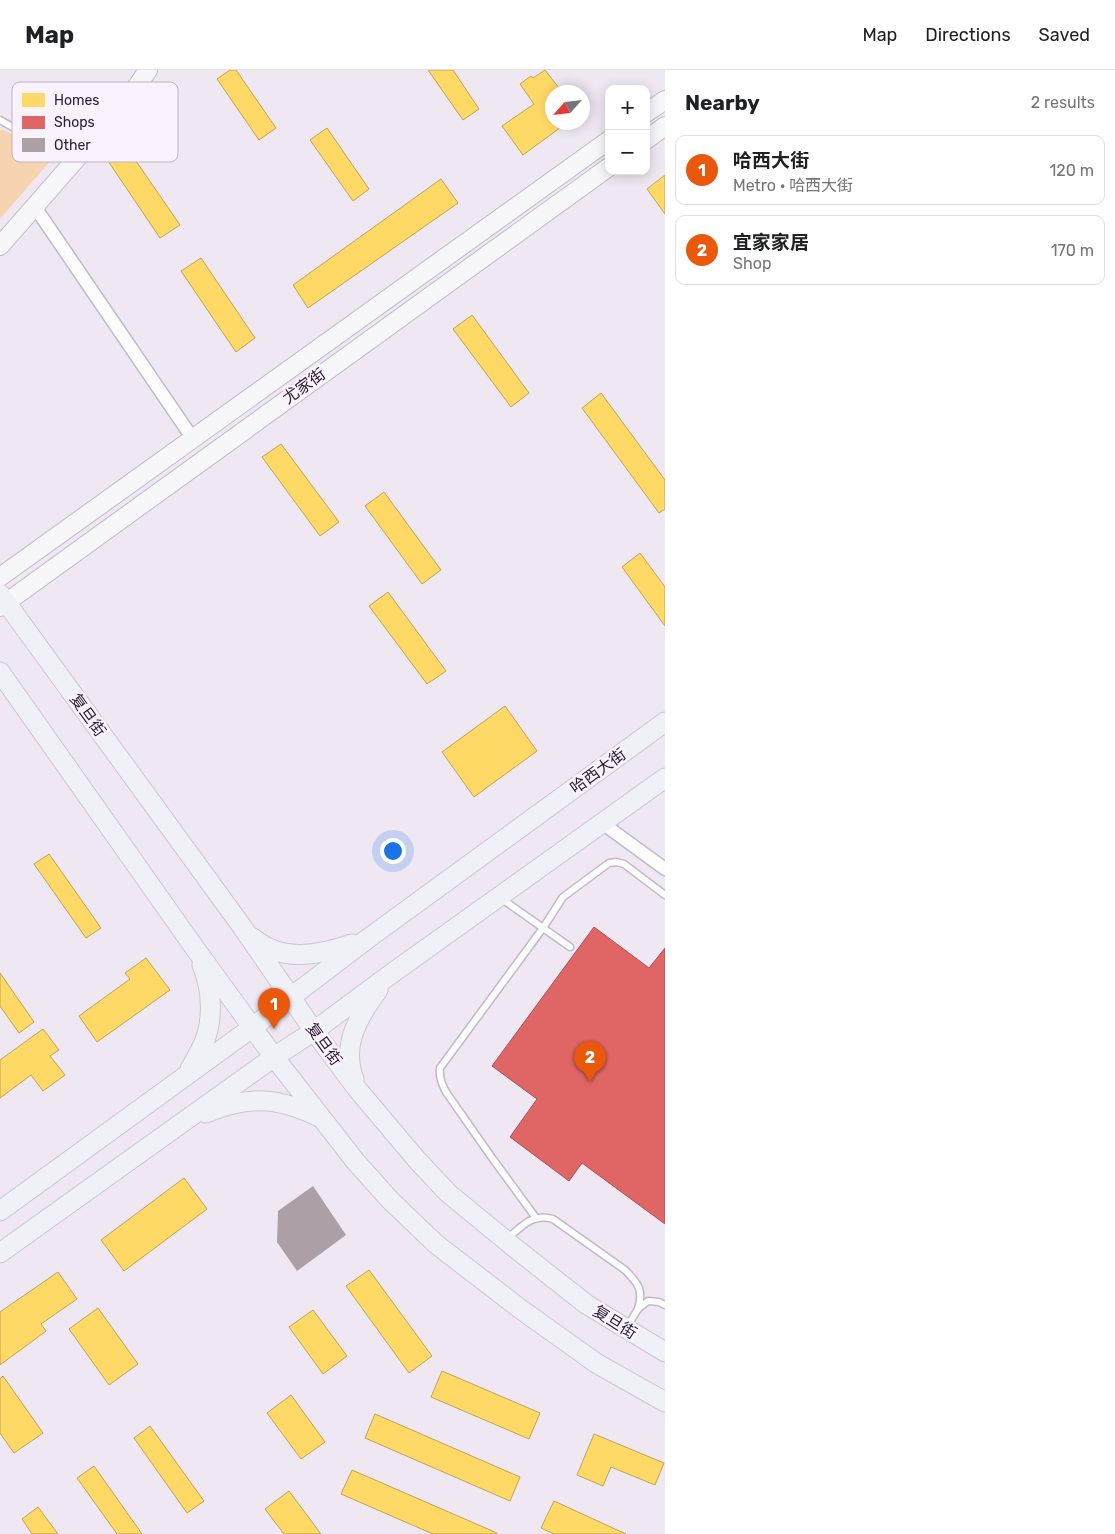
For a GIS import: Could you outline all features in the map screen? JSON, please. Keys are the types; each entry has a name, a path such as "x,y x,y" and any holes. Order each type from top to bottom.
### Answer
{"main road":[{"path":"140,82 148,70"},
{"path":"650,110 665,100"},
{"path":"650,137 665,126"},
{"name":"尤家街","path":"0,577 605,143"},
{"path":"0,246 74,162"},
{"name":"尤家街","path":"2,601 605,170"},
{"name":"复旦街","path":"2,601 243,928 314,1031 358,1090 417,1160 448,1194 586,1304 665,1352"},
{"path":"0,672 194,947 274,1057 356,1162 436,1244 519,1308 596,1363 665,1402"},
{"name":"哈西大街","path":"0,1210 253,1027 291,996 665,722"},
{"path":"0,1253 274,1057 314,1031 390,974 665,778"},
{"path":"243,928 269,949 289,954 326,953 370,938"},
{"path":"189,1073 204,1044 210,1019 210,998 205,974 194,947"},
{"path":"358,1090 349,1068 349,1047 364,1009 390,974"},
{"path":"184,1122 238,1102 256,1100 283,1103 323,1119"}],"street":[{"path":"35,207 193,438"},
{"path":"602,823 665,869"}],"lane":[{"path":"0,120 12,127"},
{"path":"536,1218 446,1092 439,1075 440,1068 543,928 563,897 609,863 616,862 624,864 665,895"},
{"path":"499,896 570,947"},
{"path":"505,1240 529,1221 545,1217 554,1219 625,1270 634,1279 641,1293 638,1309 626,1328"},
{"path":"638,1309 648,1301 660,1302 665,1305"}],"shaded area":[{"path":"0,129 12,133 12,162 49,162 0,219"}],"building: Homes":[{"path":"230,70 236,70 276,128 259,140 217,79"},
{"path":"428,70 453,70 479,109 463,120"},
{"path":"545,70 557,85 545,85 545,130 557,130 523,155 502,126 534,104 520,84 531,76 533,78"},
{"path":"327,128 369,189 353,201 310,140"},
{"path":"109,162 137,162 180,225 160,238"},
{"path":"665,175 665,214 647,189"},
{"path":"441,179 458,203 308,308 293,285"},
{"path":"201,258 255,338 236,352 181,271"},
{"path":"472,315 529,393 511,407 453,329"},
{"path":"601,393 665,480 665,509 659,513 582,408"},
{"path":"281,444 339,522 320,536 262,457"},
{"path":"384,492 441,570 422,584 365,506"},
{"path":"640,553 665,587 665,626 622,567"},
{"path":"388,592 446,671 427,684 369,606"},
{"path":"505,706 537,751 474,797 442,752"},
{"path":"49,854 101,928 86,938 34,864"},
{"path":"146,958 170,990 97,1042 79,1016 130,979 125,973"},
{"path":"0,973 34,1022 19,1033 0,1006"},
{"path":"43,1029 59,1050 50,1056 65,1075 43,1091 31,1075 0,1098 0,1060"},
{"path":"184,1178 207,1209 124,1271 101,1240"},
{"path":"369,1270 432,1356 409,1373 346,1286"},
{"path":"58,1272 77,1299 41,1324 46,1331 0,1365 0,1312"},
{"path":"98,1308 138,1364 109,1385 69,1329"},
{"path":"313,1310 347,1356 323,1374 289,1327"},
{"path":"442,1371 540,1413 529,1439 431,1397"},
{"path":"3,1376 43,1433 14,1453 0,1433 0,1379"},
{"path":"291,1395 325,1442 301,1459 267,1413"},
{"path":"375,1414 520,1477 510,1501 365,1438"},
{"path":"150,1426 204,1501 187,1513 134,1438"},
{"path":"594,1434 664,1463 655,1485 611,1467 603,1486 577,1475"},
{"path":"94,1466 142,1534 117,1534 77,1478"},
{"path":"352,1470 497,1534 433,1534 341,1494"},
{"path":"289,1491 321,1534 284,1534 265,1509"},
{"path":"554,1501 626,1534 554,1534 541,1528"},
{"path":"38,1507 58,1534 32,1534 22,1519"}],"building: Shops":[{"path":"594,927 649,968 665,948 665,1224 582,1163 569,1181 510,1137 537,1099 492,1066"}],"building: Other":[{"path":"313,1186 346,1235 297,1271 277,1242 278,1211"}],"place":[{"name":"哈西大街","path":"274,1029"},
{"name":"宜家家居","path":"590,1082"}]}
